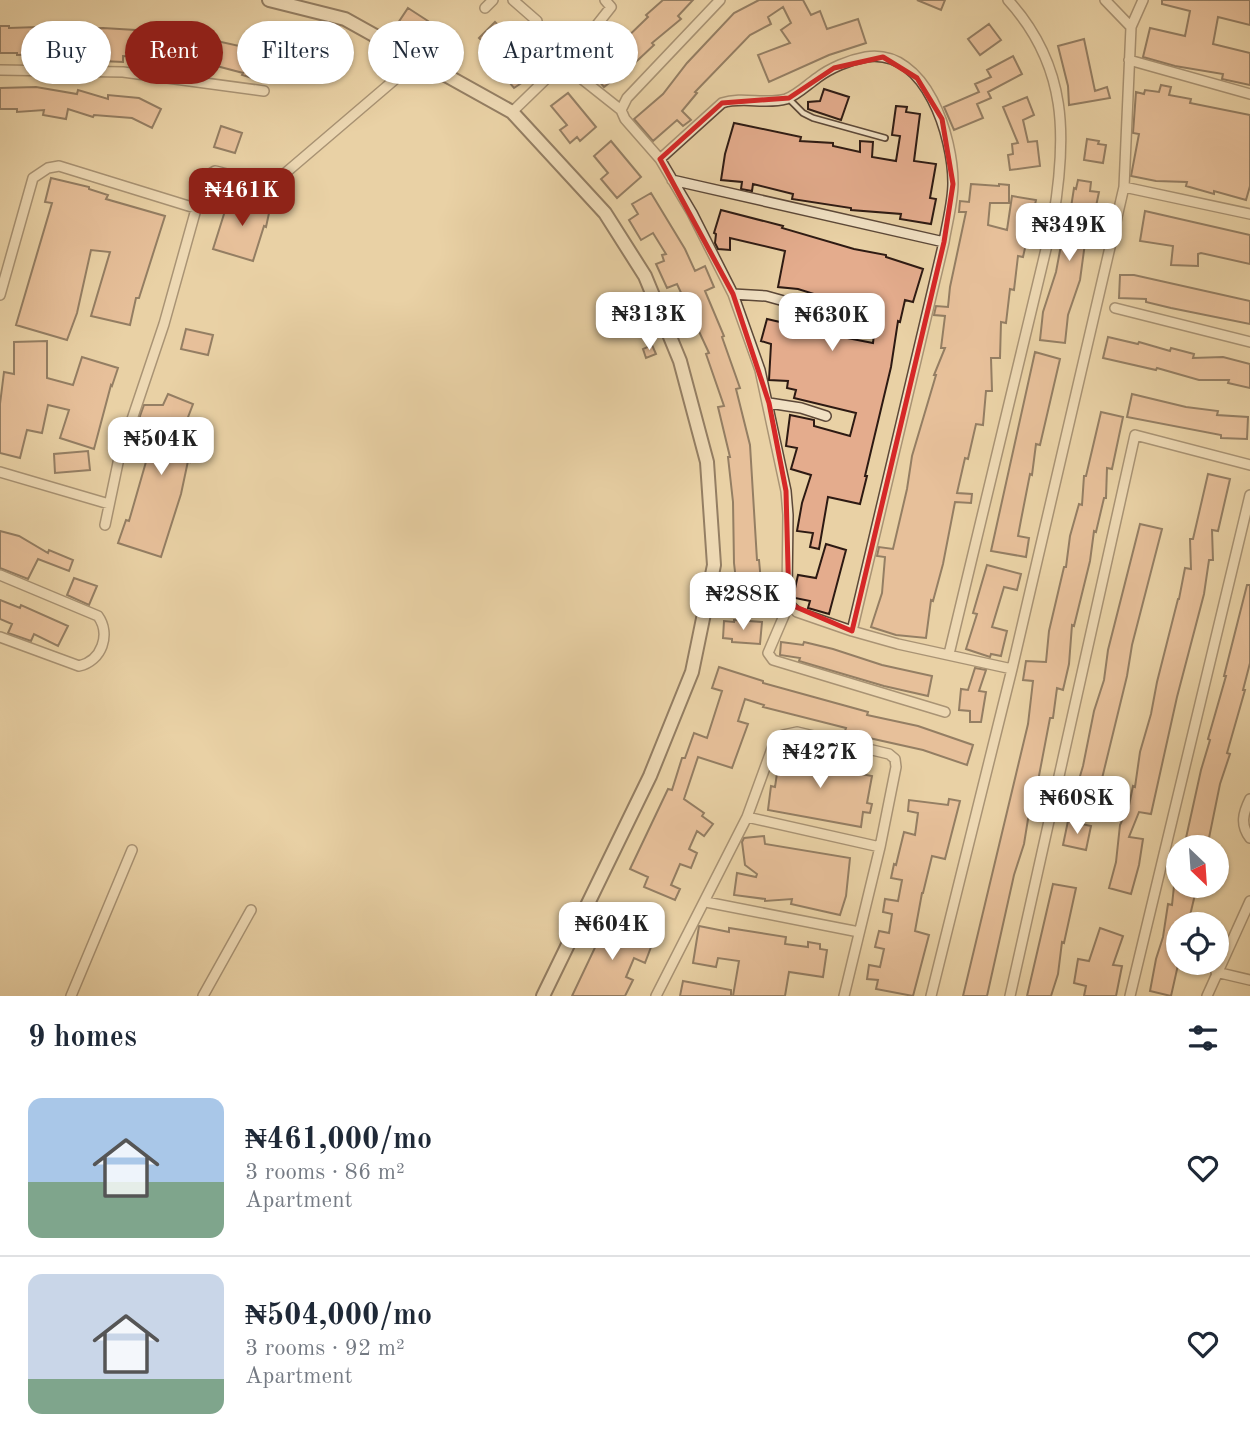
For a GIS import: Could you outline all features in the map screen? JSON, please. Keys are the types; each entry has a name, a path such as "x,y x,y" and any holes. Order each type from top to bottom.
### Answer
{"street":[{"path":"268,0 345,19 368,32"},
{"path":"485,8 493,0"},
{"path":"513,0 537,21"},
{"path":"621,110 627,98 720,0"},
{"path":"949,654 1053,220 1061,172 1062,122 1049,61 1009,0"},
{"path":"1105,0 1131,27"},
{"path":"931,996 1012,669 1124,187 1131,27 1143,0"},
{"path":"596,21 611,2"},
{"path":"660,159 722,103 733,100 789,98 834,68 867,57 883,57 908,68 925,88 942,119 953,184 944,242 852,631"},
{"path":"1129,60 1250,94"},
{"path":"0,70 123,72 264,91"},
{"path":"105,525 119,458 164,324 203,180 215,171 264,181 283,175 390,84"},
{"path":"462,84 512,112 605,213 645,276 680,361 707,462 713,565 692,672 650,776 543,996"},
{"path":"512,112 542,84"},
{"path":"588,84 621,110 625,119 660,159 733,294 769,403 786,491 789,604 797,612 852,631 1012,669"},
{"path":"0,295 33,178 48,168 60,166 195,208"},
{"path":"672,180 944,242"},
{"path":"1124,187 1250,214"},
{"path":"733,294 766,296 838,316"},
{"path":"1115,308 1250,342"},
{"path":"769,403 801,408 826,416"},
{"path":"1010,996 1135,435 1250,465"},
{"path":"0,472 109,504"},
{"path":"1130,996 1250,495"},
{"path":"0,575 98,616 106,633 96,659 79,666 0,637"},
{"path":"789,604 768,653 773,660 945,712"},
{"path":"656,996 747,817 774,743 783,735 797,732 889,754 895,759 896,767 880,847 844,996"},
{"path":"1250,799 1243,814 1244,830 1250,838"},
{"path":"747,817 880,847"},
{"path":"71,996 132,849"},
{"path":"1229,945 1250,901"},
{"path":"706,902 859,932"},
{"path":"203,996 251,910"},
{"path":"1207,996 1215,975"},
{"path":"1229,975 1250,980"}],"lane":[{"path":"789,98 803,113 813,118 885,138"}],"highlighted area":[{"path":"883,57 917,78 942,119 953,184 944,242 852,631 789,604 786,491 769,403 733,294 660,159 722,103 789,98 834,68"}],"building":[{"path":"663,0 693,0 678,16 681,19 652,43 654,45 638,60 638,27 648,17 646,15"},
{"path":"759,0 803,0 811,15 820,11 827,29 858,19 866,43 829,55 769,82 758,55 790,43 781,30 791,23 783,7 768,17 771,24 750,35 695,92 697,93 682,111 691,120 683,126 677,120 653,141 634,119 663,94 687,63 734,13"},
{"path":"917,0 945,0 941,10"},
{"path":"1162,0 1250,0 1250,25 1218,17 1213,44 1250,53 1250,85 1222,79 1223,74 1175,66 1143,57 1150,28 1185,36 1190,11 1162,4"},
{"path":"408,8 428,21 399,21"},
{"path":"989,24 1001,40 980,55 968,39"},
{"path":"0,26 21,28 21,55 0,53"},
{"path":"111,28 125,29 123,62 111,61"},
{"path":"1084,39 1095,91 1107,87 1110,98 1069,105 1068,86 1058,46"},
{"path":"223,42 237,45 237,71 223,68"},
{"path":"1013,56 1022,74 988,92 991,98 977,104 983,118 954,130 944,107 979,92 975,84 991,77 987,70"},
{"path":"1161,85 1171,87 1169,95 1191,99 1190,103 1250,115 1250,186 1246,200 1186,186 1187,182 1156,181 1131,176 1139,134 1133,133 1136,92 1159,92"},
{"path":"36,87 77,94 78,90 108,99 108,95 139,98 161,109 152,128 132,118 93,117 68,109 66,119 43,115 44,110 17,112 17,109 0,109 0,88"},
{"path":"824,89 849,97 841,120 808,109 808,102 820,101"},
{"path":"568,93 596,127 580,141 577,137 570,143 560,130 567,125 551,106"},
{"path":"1027,97 1034,115 1023,120 1028,142 1037,141 1040,166 1010,170 1008,155 1013,154 1012,144 1018,143 1003,107"},
{"path":"896,106 907,107 906,112 920,114 914,161 936,164 930,198 936,199 931,224 900,219 901,214 851,210 792,199 793,194 753,184 752,191 741,189 742,182 721,180 734,123 801,137 800,141 833,143 833,146 860,152 860,141 873,142 872,157 896,161 900,136 892,135"},
{"path":"221,126 242,133 235,153 214,147"},
{"path":"1087,139 1106,145 1103,163 1084,160"},
{"path":"611,141 641,177 617,198 601,179 608,173 594,156"},
{"path":"51,178 89,187 108,195 106,199 165,216 139,298 136,298 130,325 91,316 110,252 91,250 77,313 67,340 16,325 52,203 45,202"},
{"path":"1078,180 1091,182 1090,191 1099,192 1088,244 1085,243 1080,280 1068,315 1065,343 1040,340 1043,312 1056,272 1067,213 1070,214"},
{"path":"971,184 1009,185 1009,203 990,203 988,225 1007,230 1012,196 1036,200 1023,257 1018,256 1006,323 1001,322 1000,358 991,358 992,391 986,391 983,425 976,424 957,493 972,494 971,503 955,502 943,564 933,601 931,600 926,638 896,635 871,627 882,593 885,557 877,556 879,547 893,549 912,456 934,375 945,348 941,348 945,316 934,315 936,306 948,307 966,212 959,212 960,201 969,202"},
{"path":"651,193 695,271 705,266 714,287 705,291 724,336 722,337 740,388 736,389 750,445 757,560 763,604 739,607 734,563 730,457 718,407 724,406 706,354 709,353 677,284 667,288 656,264 664,261 662,255 666,254 653,233 641,240 629,220 638,214 632,204"},
{"path":"230,195 260,205 261,201 271,204 266,227 264,226 253,261 213,249"},
{"path":"721,210 854,249 886,255 923,269 913,302 905,300 900,322 898,321 891,367 860,504 828,497 819,549 810,547 813,533 797,531 811,475 791,469 797,448 786,446 790,415 814,420 814,426 850,436 856,413 794,398 796,390 787,388 788,381 769,380 771,344 761,341 767,319 836,335 838,324 844,318 846,304 798,289 778,287 785,251 730,238 730,250 718,249 714,233","holes":["851,309 876,317 873,343 847,338"]},
{"path":"1145,211 1250,235 1250,264 1201,253 1198,254 1198,266 1171,265 1173,246 1140,241"},
{"path":"1120,275 1134,275 1250,301 1250,324 1146,302 1146,299 1119,298"},
{"path":"186,329 213,335 208,355 181,349"},
{"path":"1108,337 1170,351 1171,348 1194,354 1193,358 1223,357 1250,364 1250,388 1228,383 1229,380 1199,380 1157,368 1156,370 1103,358"},
{"path":"47,341 47,378 73,385 82,357 118,368 94,449 60,438 69,410 48,405 42,433 27,430 20,458 0,453 0,404 4,372 14,374 14,342"},
{"path":"652,345 656,354 646,358 643,349"},
{"path":"1035,352 1060,359 1040,445 1036,444 1018,536 1029,538 1026,557 991,551"},
{"path":"168,394 193,404 182,433 199,440 190,462 188,461 181,494 161,557 118,543 126,520 129,521 158,420 140,420 140,416 144,405 163,405"},
{"path":"1132,394 1186,407 1218,411 1217,415 1248,417 1247,439 1221,438 1221,435 1127,417"},
{"path":"1101,412 1123,417 1112,469 1107,468 1106,498 1096,532 1094,531 1090,561 1074,626 1072,625 1069,664 1063,690 1057,688 1053,718 1050,718 1024,844 1014,875 987,996 963,996 1028,724 1033,681 1023,680 1026,661 1046,662 1049,631 1066,567 1070,536 1079,504 1082,505 1084,476"},
{"path":"88,451 90,470 55,473 54,454"},
{"path":"1208,474 1230,479 1218,531 1212,530 1213,560 1209,560 1204,594 1177,697 1151,814 1139,812 1129,837 1143,839 1131,894 1109,888 1116,862 1120,825 1125,814 1127,815 1133,786 1135,787 1140,752 1185,568 1191,569 1190,539 1193,539"},
{"path":"1140,524 1162,529 1097,799 1075,793"},
{"path":"0,531 19,536 48,553 49,550 73,560 69,571 38,559 28,579 0,568"},
{"path":"826,544 846,550 829,614 808,608 810,601 795,598 794,593 798,575 816,578"},
{"path":"987,565 1021,574 1017,590 1004,587 992,627 1007,631 1001,656 991,654 990,657 966,649 977,614 973,613"},
{"path":"74,578 97,586 89,605 67,595"},
{"path":"1247,585 1250,585 1250,663 1210,835 1187,835 1210,740 1208,739 1226,676"},
{"path":"0,600 20,608 21,605 68,626 58,646 34,634 31,641 8,633 12,624 0,619"},
{"path":"724,621 762,622 760,644 732,642 732,639 723,638"},
{"path":"781,642 803,645 804,642 882,665 932,676 928,696 799,661 800,658 780,655"},
{"path":"719,667 763,683 868,712 867,715 918,726 973,745 967,765 923,750 860,736 859,739 844,734 846,728 763,707 764,705 745,699 738,721 748,724 732,768 698,757 684,799 704,813 702,816 713,824 704,836 697,831 689,849 697,853 691,868 680,864 671,885 680,889 675,900 644,887 648,877 630,869 668,789 672,790 682,758 685,758 694,733 707,738 722,691 712,688"},
{"path":"975,668 986,670 979,691 986,692 981,722 970,722 970,711 959,710 961,689 968,690"},
{"path":"809,749 822,751 820,762 844,768 844,771 872,776 867,803 872,804 870,813 863,812 861,827 768,810 771,786 775,787 780,753 807,757"},
{"path":"949,799 960,801 945,859 932,856 922,893 915,931 929,935 913,996 876,989 878,980 867,979 869,965 880,967 884,949 875,947 879,931 889,933 892,914 883,912 885,899 898,901 902,880 891,878 894,864 896,865 904,832 915,835 918,813 908,811 909,800 948,805"},
{"path":"1068,821 1091,826 1086,850 1063,845"},
{"path":"764,836 765,844 850,858 846,896 840,915 791,904 792,899 765,901 734,895 737,873 756,877 757,874 745,865 742,842 744,838"},
{"path":"1053,884 1076,888 1064,943 1062,942 1058,974 1051,996 1027,996"},
{"path":"1173,898 1194,898 1191,912 1167,912 1168,904 1172,905"},
{"path":"1166,917 1166,975 1176,975 1171,996 1150,991"},
{"path":"609,918 646,936 643,943 651,947 645,963 634,958 626,977 633,980 625,996 572,996"},
{"path":"699,926 729,932 729,928 786,937 785,944 808,947 808,942 820,944 820,949 827,950 823,977 789,972 785,996 733,996 739,961 718,958 716,967 693,963"},
{"path":"1100,928 1123,936 1113,965 1122,966 1116,996 1084,996 1086,986 1074,983 1078,959 1089,961"},
{"path":"683,981 731,990 731,996 680,996"}]}
